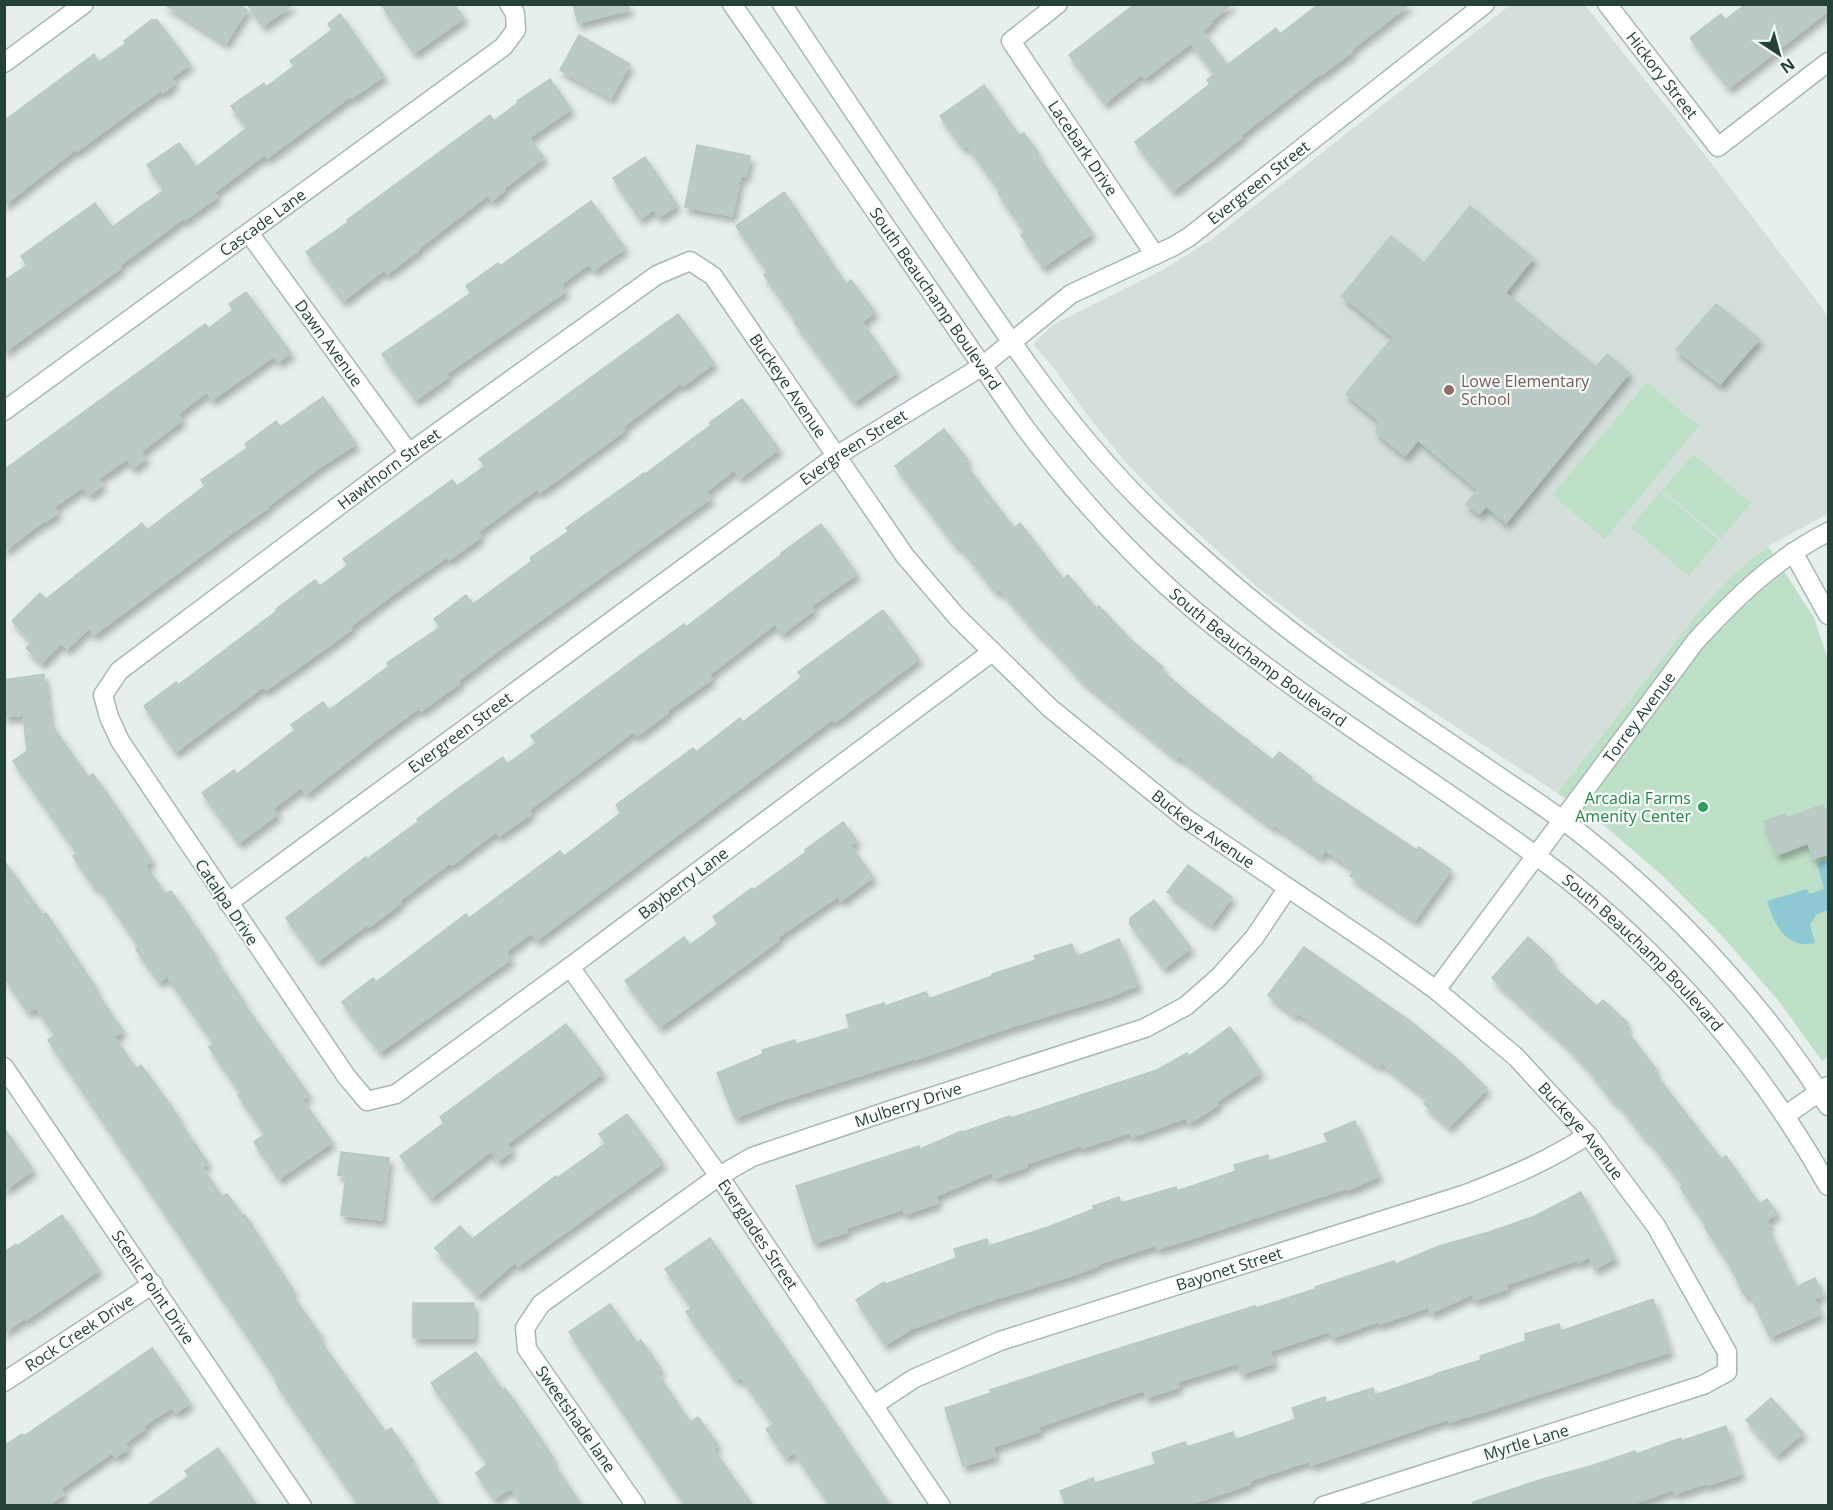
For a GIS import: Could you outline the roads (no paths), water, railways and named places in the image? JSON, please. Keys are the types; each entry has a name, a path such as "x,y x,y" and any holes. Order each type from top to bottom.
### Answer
{"street":[{"path":"4,63 84,4"},
{"name":"Cascade Lane","path":"4,411 503,47 516,30 515,14 509,4"},
{"name":"South Beauchamp Boulevard","path":"732,4 981,367 1023,425 1110,532 1168,587 1281,678 1538,856 1614,919 1686,988 1740,1051 1786,1115 1828,1186"},
{"path":"782,4 1012,343 1103,461 1140,500 1220,573 1324,655 1589,840 1658,902 1724,970 1826,1095 1786,1115"},
{"name":"Lacebark Drive","path":"1058,4 1011,41 1155,255"},
{"name":"Evergreen Street","path":"228,903 836,456 981,367 1071,294 1189,237 1485,4"},
{"name":"Hickory Street","path":"1607,4 1718,147 1828,62"},
{"name":"Dawn Avenue","path":"249,233 409,453"},
{"name":"Hawthorn Street","path":"103,695 119,671 409,453 657,275 690,261"},
{"name":"Buckeye Avenue","path":"690,261 713,276 905,556 957,617 1050,708 1185,818 1436,990 1516,1057 1588,1135 1656,1226 1726,1352 1727,1372"},
{"name":"Torrey Avenue","path":"1436,990 1538,856 1695,642 1740,594 1793,552 1828,532"},
{"path":"1793,552 1828,615"},
{"name":"Bayberry Lane","path":"367,1101 396,1094 992,652"},
{"name":"Catalpa Drive","path":"103,695 120,741 346,1076 367,1101"},
{"name":"Mulberry Drive","path":"525,1328 541,1304 719,1176 753,1157 1145,1028 1186,1006 1219,977 1254,938 1287,889"},
{"name":"Everglades Street","path":"570,967 719,1176 940,1506"},
{"name":"Scenic Point Drive","path":"4,1067 302,1506"},
{"name":"Bayonet Street","path":"874,1405 914,1379 1000,1341 1466,1194 1518,1174 1556,1155 1588,1135"},
{"name":"Rock Creek Drive","path":"4,1382 153,1284"},
{"name":"Sweetshade lane","path":"525,1328 528,1349 636,1506"},
{"name":"Myrtle Lane","path":"1323,1506 1665,1398 1702,1385 1727,1372"}],"water":[{"path":"1828,860 1828,910 1817,914 1810,925 1815,943 1796,943 1789,939 1778,926 1767,901 1807,889 1809,894 1824,889 1817,863"}],"place":[{"name":"Lowe Elementary School","path":"1449,390"},
{"name":"Arcadia Farms Amenity Center","path":"1703,807"}]}
